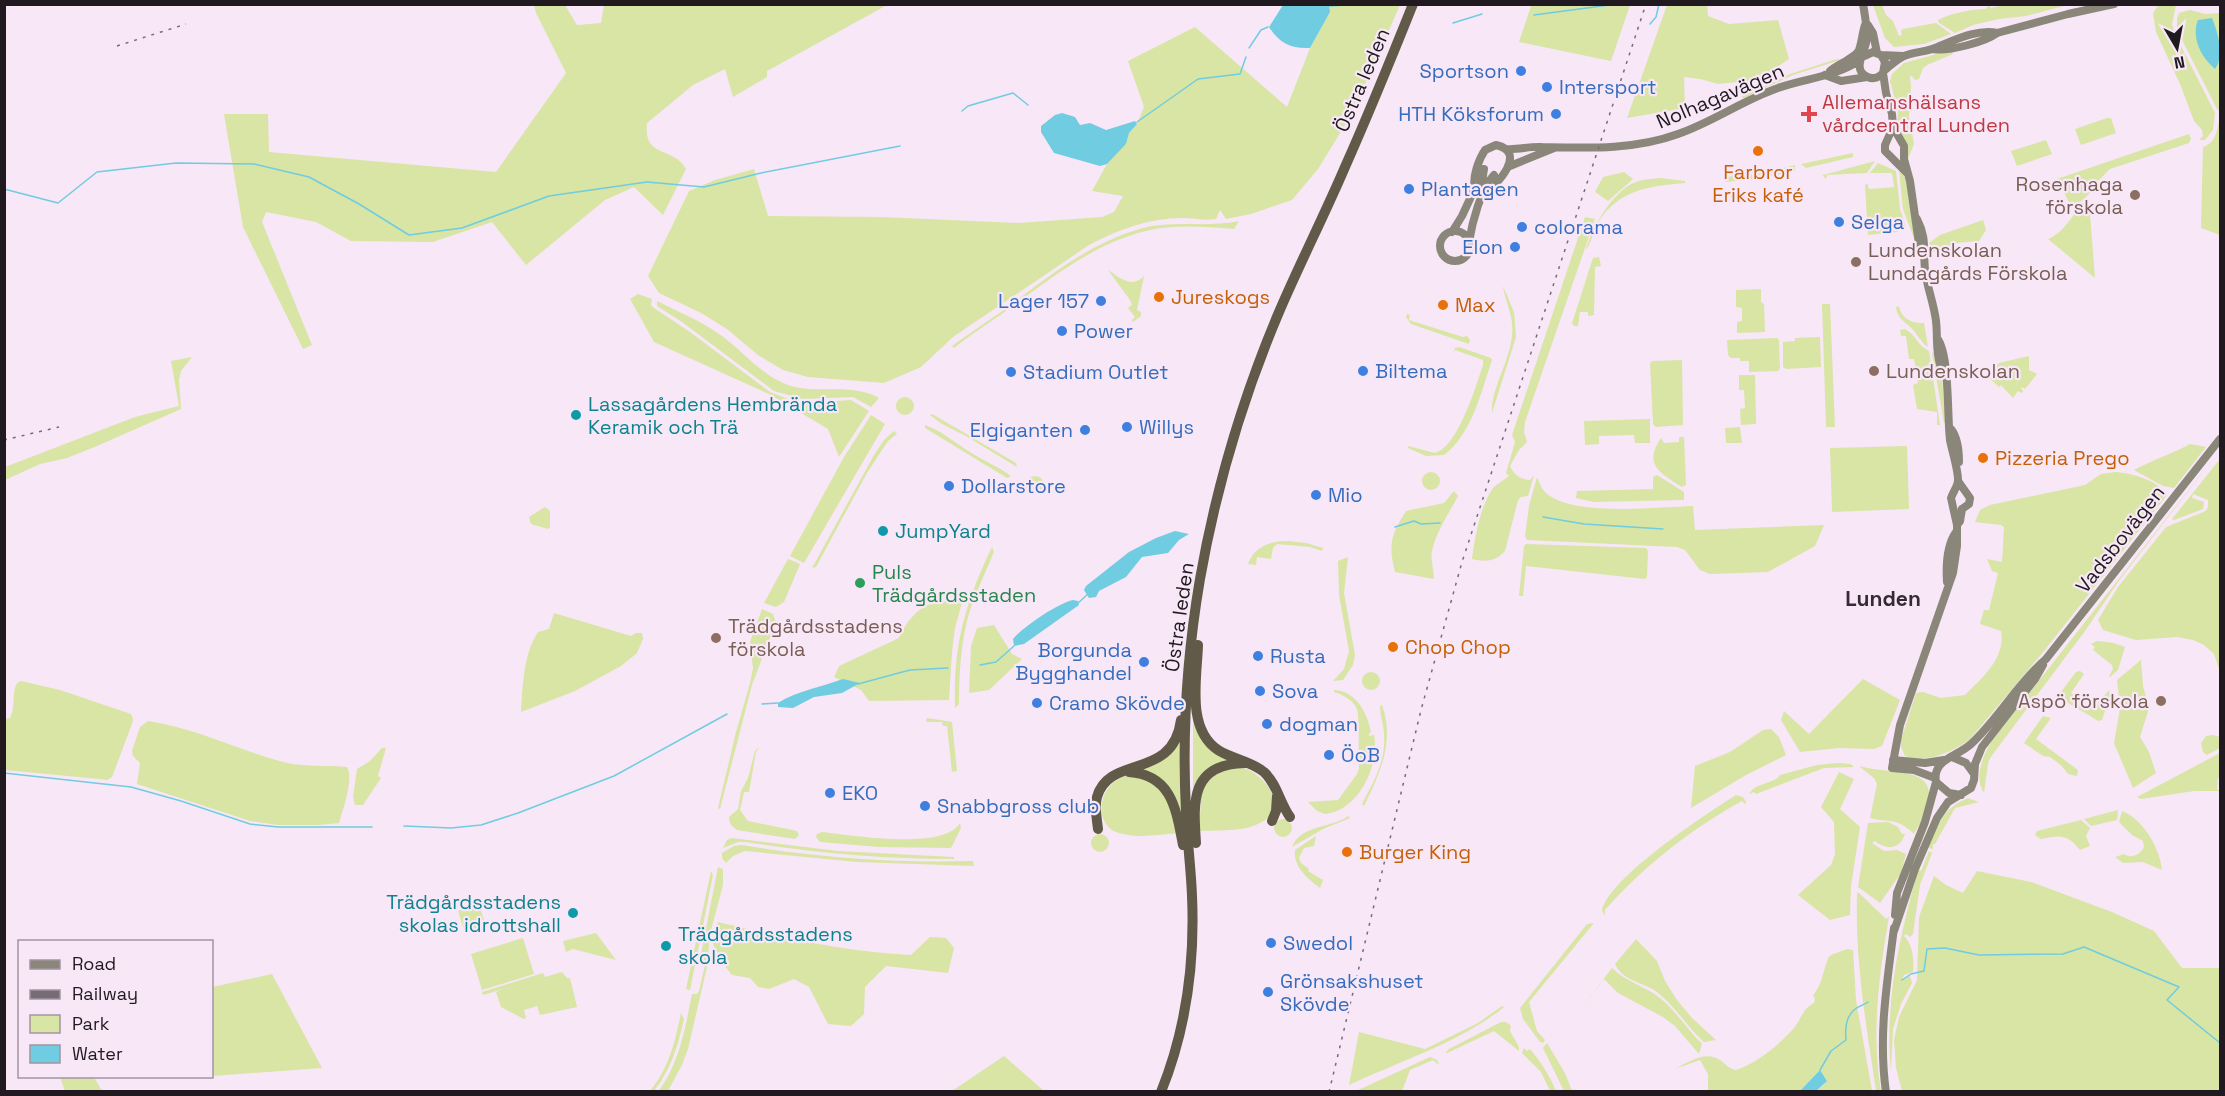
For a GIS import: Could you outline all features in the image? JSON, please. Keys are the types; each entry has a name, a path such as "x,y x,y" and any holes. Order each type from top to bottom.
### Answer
{"highway":[{"name":"Östra leden","path":"1161,1092 1178,1040 1187,998 1195,922 1186,811 1186,706 1199,590 1210,528 1242,416 1279,313 1344,169 1413,4"},
{"name":"Östra leden","path":"1166,1092 1183,1041 1195,973 1191,707 1198,622 1214,529 1244,416 1268,346 1338,189 1344,169"},
{"path":"1198,622 1196,705 1202,733 1208,742 1220,751 1263,771 1290,817"},
{"path":"1098,829 1095,807 1097,796 1107,782 1122,771 1154,761 1164,755 1173,745 1179,733 1190,663"},
{"path":"1195,922 1200,898 1195,807 1199,784 1212,770 1221,766 1249,763"},
{"path":"1122,771 1154,777 1163,785 1172,801 1185,853 1195,922"},
{"path":"1272,821 1276,811 1277,792"}],"street":[{"path":"1863,4 1867,22 1867,39 1859,68 1886,93"},
{"path":"1861,58 1868,52 1903,56 1934,49 1940,44 1989,31 1996,33 2114,4"},
{"path":"1867,22 1879,54 1885,62 1886,93 1891,106 1893,127 1885,145 1885,151 1907,173"},
{"name":"Nolhagavägen","path":"1825,75 1840,63 1856,55 1861,34 1867,22"},
{"path":"1867,77 1876,78 1903,56"},
{"name":"Nolhagavägen","path":"1506,149 1618,146 1652,142 1695,128 1762,94 1851,66 1861,58"},
{"name":"Nolhagavägen","path":"1825,75 1867,77"},
{"path":"1893,127 1904,146 1903,152 1917,219 1924,235 1926,252 1924,258 1937,338 1941,342 1950,428 1955,434 1958,446 1960,491"},
{"path":"1889,140 1894,138 1900,140"},
{"path":"1475,188 1474,183 1485,150 1492,146 1506,149 1510,157 1508,169 1494,175 1484,169"},
{"name":"Nolhagavägen","path":"1469,242 1476,214 1484,195 1508,169 1554,148"},
{"path":"1893,157 1903,152"},
{"path":"1452,231 1461,232 1469,242 1468,253 1456,261 1448,259 1443,254 1440,243 1445,235 1452,231 1475,188 1482,182 1484,169 1481,157"},
{"name":"Nolhagavägen","path":"1484,195 1484,188 1494,175"},
{"name":"Vadsbovägen","path":"1974,775 1975,764 1982,747 2036,679 2046,659 2220,439"},
{"path":"1893,764 1900,725 1947,586 1949,551 1956,528 1958,508 1951,498 1960,491"},
{"path":"1958,508 1967,506 1970,501 1969,495 1960,491"},
{"name":"Vadsbovägen","path":"1948,759 1973,742 2028,674 2046,659"},
{"path":"1893,764 1925,763 1948,759 1962,761 1974,775 1971,788 1948,802 1937,818 1914,869 1894,931"},
{"path":"1886,1092 1882,1030 1886,980 1898,893 1925,822 1938,767 1948,759"},
{"path":"1893,764 1936,780 1949,792 1961,795"}],"green space":[{"path":"1539,4 1630,5 1611,61 1519,42 1531,6"},
{"path":"2008,4 2067,5 2026,16 1973,25 1955,33 1938,20 1962,12 1986,9 1989,5 1991,8"},
{"path":"2159,4 2176,5 2172,24 2175,34 2215,113 2213,130 2205,140 2199,140 2203,136 2202,130 2194,121 2156,32 2153,13"},
{"path":"534,5 565,5 577,25 601,23 604,5 887,5 767,71 767,77 733,97 725,69 693,85 647,123 647,134 654,147 674,157 686,169 663,215 634,187 605,200 526,265 492,222 433,242 351,241 316,222 266,212 262,222 312,345 303,349 243,227 224,114 268,114 269,152 496,172 566,73"},
{"path":"1329,5 1400,5 1353,112 1318,169 1292,200 1251,214 1226,219 1220,210 1216,219 1159,220 1112,234 1089,245 953,337 921,367 884,383 808,377 783,370 758,355 727,329 701,313 659,293 648,276 689,191 715,180 754,169 768,216 882,217 1019,223 1102,217 1114,212 1123,196 1092,191 1107,164 1126,144 1129,133 1137,124 1144,107 1128,61 1195,27 1287,107 1310,48 1330,12"},
{"path":"1667,5 1707,5 1708,16 1729,24 1778,20 1789,59 1757,80 1718,84 1684,77 1685,108 1627,118"},
{"path":"1873,5 1882,5 1886,15 1893,21 1899,36 1902,35 1903,29 1936,23 1951,34 1924,44 1894,47 1885,38"},
{"path":"2190,10 2205,14 2220,13 2220,111 2177,30 2179,13"},
{"path":"1951,50 1953,54 1923,68 1919,79 1915,80 1910,76 1909,117 1914,144 1908,159 1897,128 1898,111 1890,81 1892,74 1904,63"},
{"path":"1840,60 1793,75 1744,98 1741,97 1790,74"},
{"path":"2220,117 2220,235 2201,228 2203,147 2213,139"},
{"path":"2111,118 2116,133 2081,145 2075,129"},
{"path":"2189,134 2191,139 2189,143 2110,169 2075,207 2071,206 2057,179"},
{"path":"2046,140 2052,154 2017,166 2011,151"},
{"path":"1853,153 1853,157 1806,168 1801,164"},
{"path":"1875,161 1867,173 1827,175 1826,179 1823,176 1823,175"},
{"path":"1878,163 1896,171 1900,209 1906,227 1897,232 1868,235 1865,185 1868,184 1868,188 1871,189 1894,187 1892,173 1870,173"},
{"path":"1795,165 1795,171 1756,179 1725,182 1725,177 1758,174"},
{"path":"1899,170 1904,175 1910,193 1915,241 1903,209"},
{"path":"1624,172 1633,179 1608,201 1595,192 1603,177"},
{"path":"1660,178 1685,181 1685,183 1637,191 1616,202 1599,221 1586,250 1598,221 1620,193 1639,181"},
{"path":"2087,200 2089,201 2095,278 2048,239 2065,227"},
{"path":"1585,217 1595,219 1525,422 1524,432 1527,442 1519,450 1510,466 1515,474 1523,479 1530,480 1534,475 1528,496 1518,500 1505,551 1490,560 1472,559 1481,513 1488,496 1493,488 1509,476 1506,473 1515,442 1512,435"},
{"path":"1983,220 1986,230 1979,241 1956,243 1936,252 1930,251 1929,243 1940,235"},
{"path":"1239,221 1234,229 1168,227 1146,231 1108,244 1073,264 954,348 952,346 1068,263 1123,234 1155,226"},
{"path":"1599,257 1601,266 1595,267 1594,315 1588,316 1588,312 1580,312 1578,326 1574,326 1572,323 1593,258"},
{"path":"1108,270 1130,282 1140,280 1144,276 1137,310 1141,312 1141,316 1133,322 1135,317 1128,308 1132,305 1130,300"},
{"path":"1503,286 1514,312 1516,337 1492,413 1494,396 1509,351 1512,333"},
{"path":"1761,289 1765,332 1737,333 1737,322 1742,321 1742,308 1736,307 1736,290"},
{"path":"638,294 652,299 651,305 654,308 770,392 793,401 807,403 851,400 869,411 839,457 828,429 771,395 654,342 630,299"},
{"path":"657,301 714,331 778,381 799,388 846,389 868,393 879,398 871,407 853,397 803,399 774,391 657,306"},
{"path":"1822,304 1830,304 1835,427 1826,427"},
{"path":"1899,306 1902,315 1908,320 1924,323 1928,347 1900,318 1896,307"},
{"path":"1407,314 1410,315 1409,320 1463,337 1467,336 1470,340 1469,344 1411,324 1406,317"},
{"path":"1905,329 1929,351 1940,425 1937,425 1937,412 1917,409 1913,385 1918,383 1914,359 1909,359 1906,336 1901,336 1900,330"},
{"path":"1820,337 1821,367 1786,369 1783,367 1783,342 1795,341 1795,338"},
{"path":"1777,338 1780,368 1778,371 1749,372 1749,361 1740,361 1740,358 1731,358 1728,355 1727,340"},
{"path":"1459,347 1492,360 1474,412 1462,436 1444,455 1426,456 1408,446 1435,453 1451,440 1465,415 1483,365 1483,360 1455,350 1453,354 1455,348"},
{"path":"1935,352 1942,379 1946,421 1944,423 1932,353"},
{"path":"2029,356 2029,370 2037,374 2025,389 2021,388 2022,393 2018,391 2013,398 2001,385 1999,387 1989,378 1989,374 1999,363"},
{"path":"192,357 181,371 179,380 181,409 97,446 67,458 40,464 5,480 5,467 135,417 179,406 171,361"},
{"path":"1682,360 1683,425 1656,427 1653,424 1650,364 1652,361"},
{"path":"1739,375 1755,375 1756,424 1741,425 1740,409 1745,408 1744,390 1739,390"},
{"path":"905,397 911,400 914,406 911,412 905,415 899,412 896,406 899,400"},
{"path":"932,414 1016,463 1017,467 942,424 930,415"},
{"path":"871,415 885,424 804,563 790,556 844,457"},
{"path":"1650,419 1650,443 1635,443 1634,435 1599,436 1599,444 1585,445 1584,421"},
{"path":"925,425 1011,476 1007,478 925,428"},
{"path":"1740,427 1742,443 1726,443 1725,428"},
{"path":"894,431 897,434 888,441 867,473 816,567 812,568 874,455 884,440"},
{"path":"1679,437 1684,437 1686,485 1682,487 1661,472 1654,462 1656,447 1661,438 1664,443 1679,442"},
{"path":"2190,444 2206,447 2174,488 2163,486 2134,470 2176,451"},
{"path":"1907,446 1909,509 1832,512 1830,448"},
{"path":"2220,450 2118,582 2085,631 1990,758 1984,793 1980,780 1981,765 1994,738"},
{"path":"2220,459 2220,672 2214,654 2204,645 2193,640 2177,637 2136,640 2103,630 2098,620 2118,587 2166,527 2206,511 2208,500 2193,494 2192,498 2204,502 2203,509 2172,519"},
{"path":"1431,472 1437,475 1440,481 1437,487 1431,490 1425,487 1422,481 1425,475"},
{"path":"2116,472 2152,482 2167,495 2044,651 1970,739 1948,752 1930,758 1905,756 1901,740 1916,693 1923,692 1941,698 1965,695 1991,667 2000,650 2001,631 1980,624 1984,610 1989,610 1998,573 1992,571 1987,559 2002,562 2004,527 1975,522 1980,510 1990,505 2085,485 2101,474"},
{"path":"1657,475 1684,492 1684,500 1594,502 1576,498 1577,491 1653,489 1653,477"},
{"path":"1035,476 1041,479 1044,485 1041,491 1035,494 1029,491 1026,485 1029,479"},
{"path":"1537,477 1548,494 1563,502 1580,506 1640,509 1693,506 1695,530 1824,525 1815,546 1768,572 1710,574 1700,570 1685,550 1677,547 1527,540 1525,536 1529,506"},
{"path":"1454,491 1458,496 1432,551 1434,579 1395,572 1392,540 1406,511 1444,503"},
{"path":"545,507 550,511 548,529 531,524 529,517"},
{"path":"1288,541 1323,548 1322,551 1310,547 1277,544 1273,548 1271,559 1257,557 1256,565 1248,564 1255,553 1264,546"},
{"path":"1526,544 1646,548 1648,551 1647,577 1645,579 1526,566 1523,596 1519,596"},
{"path":"992,547 994,552 970,610 964,633 959,704 955,708 956,664 963,625 975,587"},
{"path":"1348,557 1344,593 1355,655 1353,665 1343,680 1333,681 1344,669 1349,651 1339,595 1338,561"},
{"path":"788,559 800,564 784,602 776,607 764,603"},
{"path":"965,592 955,628 949,700 869,701 861,690 834,677 839,666 899,638 908,622 927,605 935,602 954,603"},
{"path":"762,609 773,614 776,622 752,685 720,809 718,808 753,668 750,642"},
{"path":"554,613 631,636 642,633 643,639 637,653 621,666 575,691 521,712 529,650 538,632 549,629"},
{"path":"994,625 1012,654 1022,659 989,690 969,693 971,646 977,628"},
{"path":"2097,641 2125,647 2118,670 2110,677 2112,665 2093,650 2095,647 2091,644"},
{"path":"2141,660 2143,686 2149,708 2140,737 2149,752 2156,773 2133,788 2114,743 2120,708 2117,680"},
{"path":"2080,671 2084,674 2071,693 2093,709 2109,690 2110,696 2102,720 2098,721 2058,696 2076,672"},
{"path":"1371,672 1377,675 1380,681 1377,687 1371,690 1365,687 1362,681 1365,675"},
{"path":"1863,679 1900,700 1882,746 1874,749 1839,748 1800,752 1781,720 1784,711 1809,734"},
{"path":"21,681 60,690 131,714 132,724 112,777 107,780 5,770 5,719 10,718 12,714 15,687"},
{"path":"1334,690 1348,694 1359,704 1369,724 1371,732 1369,736 1374,735 1375,747 1370,772 1357,795 1337,811 1325,814 1317,811 1308,802 1338,800 1359,768 1357,709 1350,700"},
{"path":"1382,705 1387,732 1384,757 1364,806 1362,804 1378,771 1383,754 1384,731 1380,706"},
{"path":"1193,712 1197,726 1233,759 1193,791"},
{"path":"2043,716 2051,718 2036,739 2078,770 2077,776 2068,774 2050,757 2043,756 2024,743"},
{"path":"927,718 952,722 957,771 952,772 947,726 943,726 942,722 926,722"},
{"path":"148,721 201,734 287,763 347,767 349,786 339,823 278,825 250,821 137,784 140,763 133,756 132,751 140,727"},
{"path":"1771,729 1779,737 1786,755 1746,775 1691,808 1695,766 1730,752 1763,730"},
{"path":"1181,734 1183,815 1157,776 1141,769"},
{"path":"2206,736 2220,737 2220,748 2207,755 2203,752 2201,743"},
{"path":"760,747 756,752 749,792 744,792 740,810 748,821 797,831 799,835 795,839 737,830 730,823 729,817 738,809 741,791 748,778 755,751"},
{"path":"382,748 386,748 378,776 381,778 363,805 355,805 353,797 357,769 370,761"},
{"path":"2220,753 2220,777 2217,789 2220,791 2194,791 2141,799 2137,797"},
{"path":"1851,764 1854,767 1824,768 1756,794 1754,792 1749,794 1756,787 1780,775 1817,765"},
{"path":"1238,766 1257,775 1265,782 1271,791 1274,808 1269,816 1253,826 1230,830 1199,831 1202,786 1216,772"},
{"path":"1859,766 1901,772 1923,780 1928,788 1929,800 1914,834 1898,823 1870,818 1877,784 1874,778"},
{"path":"1839,772 1854,779 1840,809 1860,827 1851,886 1850,915 1830,920 1798,895 1831,865 1835,854 1834,822 1821,807"},
{"path":"1133,774 1152,781 1159,788 1169,804 1180,833 1134,836 1119,833 1107,825 1103,819 1102,804 1107,790 1117,780"},
{"path":"1736,795 1743,797 1745,804 1742,801 1723,812 1669,850 1620,894 1605,910 1605,916 1602,910 1609,896 1640,864"},
{"path":"1968,798 1979,802 1955,808 1933,844 1933,849 1928,848 1942,818 1953,807"},
{"path":"2118,810 2117,820 2091,826 2084,819"},
{"path":"2122,811 2137,820 2149,835 2161,861 2162,870 2143,862 2123,863 2115,857 2124,854 2135,855 2144,847 2143,841 2132,835 2119,822"},
{"path":"1348,816 1350,818 1323,829 1292,847 1302,834"},
{"path":"1283,819 1289,822 1292,828 1289,834 1283,837 1277,834 1274,828 1277,822"},
{"path":"2081,820 2090,828 2086,836 2090,846 2080,850 2067,838 2041,839 2035,835 2037,831"},
{"path":"1888,822 1905,834 1900,843 1888,847 1875,841 1872,843 1884,851 1897,850 1906,854 1901,873 1880,903 1858,887 1868,823"},
{"path":"960,823 961,828 951,848 879,847 820,842 816,837 822,832 874,838 917,839 936,837 951,832"},
{"path":"1100,834 1106,837 1109,843 1106,849 1100,852 1094,849 1091,843 1094,837"},
{"path":"1316,836 1314,846 1304,848 1299,858 1301,863 1309,869 1308,871 1323,880 1320,888 1302,872 1295,856 1295,850"},
{"path":"732,838 838,851 954,857 954,859 850,855 746,842 738,842 723,848 727,840"},
{"path":"742,845 857,859 973,861 974,866 857,862 745,851 733,856 726,863 722,858 722,853 734,846"},
{"path":"1929,851 1932,853 1920,885 1913,934 1910,937 1906,934 1904,936 1911,948 1913,972 1904,975 1902,980 1910,976 1912,983 1901,1004 1893,1029 1891,1071 1890,1020 1895,969 1918,870 1921,871"},
{"path":"718,867 723,869 723,885 710,934 707,967 688,1049 668,1091 659,1091 677,1056 692,994 697,994 699,991 705,965 701,963 701,954"},
{"path":"711,871 713,875 690,990 686,989"},
{"path":"1977,871 2031,882 2112,912 2154,931 2182,968 2220,968 2220,1091 1902,1091 1896,1068 1894,1040 1899,1017 1917,980 1919,917 1934,876 1963,893"},
{"path":"1857,893 1886,919 1889,917 1877,1004 1877,1048 1881,1091 1876,1091 1862,993"},
{"path":"479,905 486,926 465,933 458,911"},
{"path":"718,922 862,951 911,955 930,937 946,938 954,948 948,973 886,966 865,987 864,1014 851,1026 828,1024 809,987 794,979 769,989 758,987 750,978 732,975 713,944"},
{"path":"1594,923 1529,1002 1537,1031 1545,1040 1543,1043 1540,1042 1523,1019 1520,1008 1587,924"},
{"path":"596,933 616,960 573,949 566,952 563,941"},
{"path":"523,938 534,974 482,990 471,954"},
{"path":"1636,939 1657,961 1665,981 1677,1000 1692,1018 1716,1040 1704,1042 1674,1008 1654,990 1627,977 1618,969 1615,964"},
{"path":"1847,949 1853,950 1856,1000 1872,1091 1816,1091 1827,1081 1820,1070 1800,1091 1708,1091 1708,1074 1700,1060 1675,1069 1697,1058 1709,1056 1715,1057 1736,1070 1760,1058 1788,1034 1814,1003 1813,996 1820,984 1828,958"},
{"path":"1612,968 1666,1003 1702,1044 1699,1054 1675,1026 1618,993 1604,979 1579,1011"},
{"path":"562,972 570,978 577,1007 540,1015 537,1006 524,1010 526,1018 524,1019 501,1007 496,992 503,989 483,995 482,992 543,973 545,977"},
{"path":"272,974 322,1068 213,1076 213,987"},
{"path":"1502,1006 1504,1007 1487,1019 1450,1041 1349,1085 1359,1032 1425,1049 1478,1023"},
{"path":"681,1013 684,1019 673,1057 660,1083 654,1091 650,1091 667,1064"},
{"path":"1501,1022 1506,1022 1511,1026 1510,1031 1519,1051 1494,1031 1445,1054 1449,1049"},
{"path":"1547,1043 1565,1073 1572,1091 1564,1091 1543,1048"},
{"path":"1524,1048 1527,1051 1530,1049 1538,1059 1556,1091 1550,1091 1541,1072 1522,1053"},
{"path":"1004,1056 1044,1091 953,1091 955,1089"},
{"path":"1430,1057 1437,1060 1439,1065 1433,1060 1410,1070 1402,1091 1356,1091"},
{"path":"60,1078 95,1078 102,1091 65,1091"}],"water":[{"path":"1283,5 1329,5 1330,12 1310,48 1286,44 1269,27"},
{"path":"2212,18 2220,51 2220,58 2215,69 2205,59 2196,34 2198,20"},
{"path":"1062,113 1075,117 1080,125 1090,123 1106,130 1135,121 1137,124 1129,133 1126,144 1107,164 1100,166 1054,153 1041,132 1041,126 1055,115"},
{"path":"1175,531 1189,534 1179,540 1168,553 1142,557 1126,577 1099,591 1096,597 1089,598 1084,590 1086,586 1129,552"},
{"path":"1073,600 1078,601 1079,605 1024,644 1014,646 1013,639 1025,628 1041,616"},
{"path":"843,679 860,683 842,693 814,697 793,708 778,707 778,703 793,695"},
{"path":"1820,1070 1827,1081 1816,1091 1800,1091"}],"waterway":[{"path":"1329,6 1364,4"},
{"path":"1534,15 1617,4"},
{"path":"1650,24 1656,17 1659,4"},
{"path":"1453,23 1482,14"},
{"path":"1249,48 1261,30 1268,27"},
{"path":"1137,122 1198,79 1240,74 1246,57"},
{"path":"962,111 968,106 1013,93 1028,105"},
{"path":"4,189 58,203 97,172 176,163 254,164 309,177 409,235 462,228 549,196 647,182 704,187 761,173 900,146"},
{"path":"1543,517 1584,524 1663,529"},
{"path":"1395,527 1414,521 1421,524 1440,523"},
{"path":"1078,603 1088,594"},
{"path":"980,665 996,662 1014,646"},
{"path":"858,684 910,670 948,668"},
{"path":"762,704 778,703"},
{"path":"404,826 451,828 481,825 518,813 614,776 727,714"},
{"path":"4,773 131,787 250,824 278,827 372,827"},
{"path":"1902,980 1911,974 1924,971 1927,949 1945,948 1979,955 2063,954 2084,947 2179,987 2167,1000 2220,1043"},
{"path":"1820,1070 1831,1051 1846,1040 1847,1024 1851,1013 1868,1002"}],"railway":[{"path":"1329,1092 1421,710 1462,562 1646,4"},
{"path":"117,46 186,24"},
{"path":"4,440 59,427"}],"place":[{"name":"Sportson","path":"1521,71"},
{"name":"Intersport","path":"1547,87"},
{"name":"HTH Köksforum","path":"1556,114"},
{"name":"Allemanshälsans vårdcentral Lunden","path":"1809,114"},
{"name":"Farbror Eriks kafé","path":"1758,151"},
{"name":"Plantagen","path":"1409,189"},
{"name":"Rosenhaga förskola","path":"2135,195"},
{"name":"Selga","path":"1839,222"},
{"name":"colorama","path":"1522,227"},
{"name":"Elon","path":"1515,247"},
{"name":"Lundenskolan Lundagårds Förskola","path":"1856,262"},
{"name":"Jureskogs","path":"1159,297"},
{"name":"Lager 157","path":"1101,301"},
{"name":"Max","path":"1443,305"},
{"name":"Power","path":"1062,331"},
{"name":"Biltema","path":"1363,371"},
{"name":"Lundenskolan","path":"1874,371"},
{"name":"Stadium Outlet","path":"1011,372"},
{"name":"Lassagårdens Hembrända Keramik och Trä","path":"576,415"},
{"name":"Willys","path":"1127,427"},
{"name":"Elgiganten","path":"1085,430"},
{"name":"Pizzeria Prego","path":"1983,458"},
{"name":"Dollarstore","path":"949,486"},
{"name":"Mio","path":"1316,495"},
{"name":"JumpYard","path":"883,531"},
{"name":"Puls Trädgårdsstaden","path":"860,583"},
{"name":"Trädgårdsstadens förskola","path":"716,638"},
{"name":"Chop Chop","path":"1393,647"},
{"name":"Rusta","path":"1258,656"},
{"name":"Borgunda Bygghandel","path":"1144,662"},
{"name":"Sova","path":"1260,691"},
{"name":"Aspö förskola","path":"2161,701"},
{"name":"Cramo Skövde","path":"1037,703"},
{"name":"dogman","path":"1267,724"},
{"name":"ÖoB","path":"1329,755"},
{"name":"EKO","path":"830,793"},
{"name":"Snabbgross club","path":"925,806"},
{"name":"Burger King","path":"1347,852"},
{"name":"Trädgårdsstadens skolas idrottshall","path":"573,913"},
{"name":"Swedol","path":"1271,943"},
{"name":"Trädgårdsstadens skola","path":"666,946"},
{"name":"Grönsakshuset Skövde","path":"1268,992"}],"district":[{"name":"Lunden","path":"1883,599"}]}
